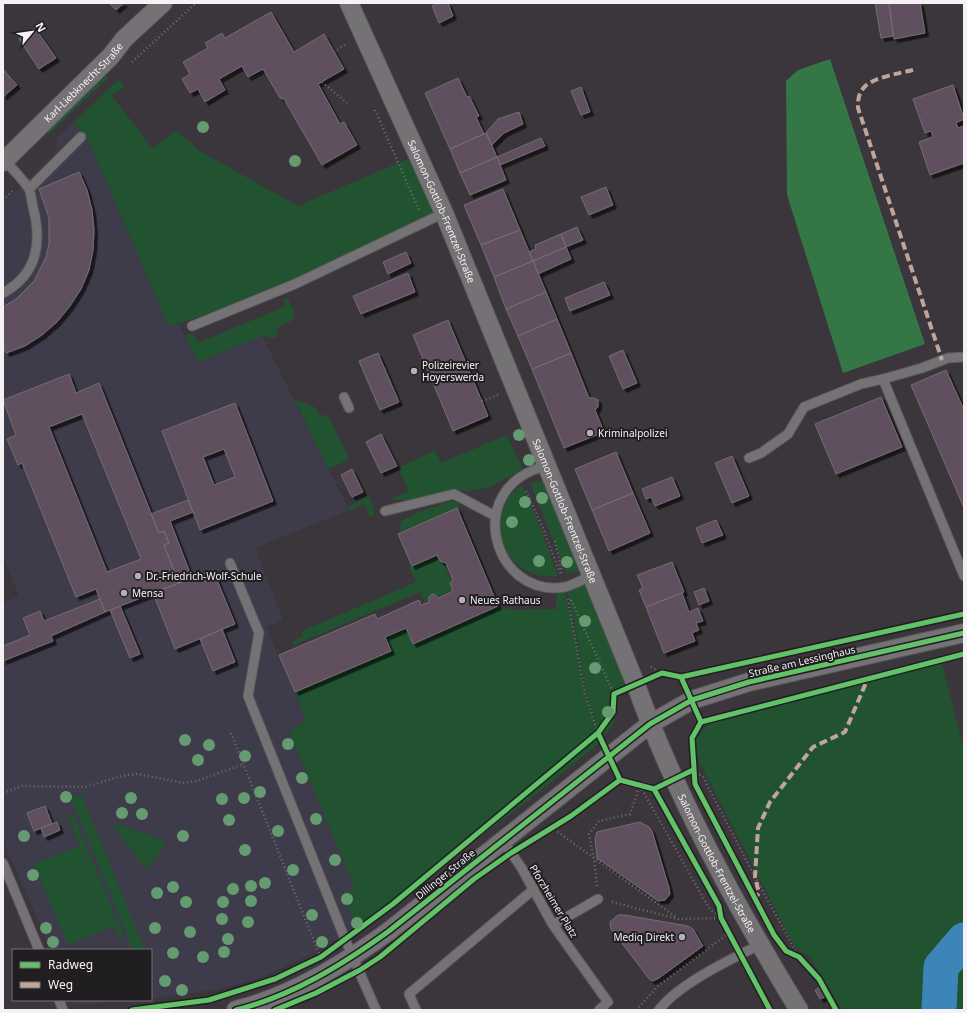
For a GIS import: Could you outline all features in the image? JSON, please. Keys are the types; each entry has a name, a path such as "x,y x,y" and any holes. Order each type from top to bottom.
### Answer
{"street":[{"name":"Karl-Liebknecht-Straße","path":"4,161 111,56 124,39 163,3"},
{"name":"Salomon-Gottlob-Frentzel-Straße","path":"348,3 444,214 590,576 636,685 650,724 706,846 759,945 799,1010"},
{"name":"Straße am Lessinghaus","path":"650,724 685,703 714,692 964,634"},
{"name":"Dillinger Straße","path":"236,1010 270,999 327,973 354,957 389,932 502,840 650,724"}],"lane":[{"path":"29,189 81,137"},
{"path":"3,293 23,276 35,256 38,232 29,189 4,161"},
{"path":"192,326 295,284 444,214"},
{"path":"749,458 761,453 788,434 804,407 861,384 922,368 948,358 964,357"},
{"path":"883,378 964,576"},
{"path":"344,397 349,408"},
{"path":"546,466 520,477 506,490 497,507 495,516 494,526 499,549 512,569 525,580 546,587 565,587 590,576"},
{"path":"385,511 454,494 495,516"},
{"path":"230,563 259,633 248,696 376,1010"},
{"name":"Pforzheimer Platz","path":"502,840 534,889 553,925 608,1002 599,1010"},
{"path":"3,863 39,949"},
{"path":"416,1010 409,994 534,889"},
{"path":"553,925 598,899"},
{"path":"659,1010 675,994 695,980 759,945"}],"path":[{"path":"127,67 196,3"},
{"path":"334,52 352,41"},
{"path":"322,82 347,103"},
{"path":"3,200 22,182"},
{"path":"482,401 499,395"},
{"path":"520,477 542,526 565,587 614,694"},
{"path":"565,587 585,693 598,733"},
{"path":"231,733 327,973"},
{"path":"3,793 22,786 85,787 122,776 137,774 184,783 196,781 244,764"},
{"path":"693,770 694,777"},
{"path":"693,770 703,777 799,957"},
{"path":"640,785 709,908 720,918 678,919 598,899 594,858 589,834 600,821 630,814 640,785"},
{"path":"551,827 678,919"},
{"path":"718,906 720,918"},
{"path":"636,1010 659,985 729,932"},
{"path":"786,951 799,957"}],"shaded area":[{"name":"Dr.-Friedrich-Wolf-Schule","path":"73,123 87,137 169,327 178,323 198,362 262,336 349,510 255,548 283,620 266,627 307,721 289,731 356,888 342,894 357,927 312,954 258,979 223,988 152,999 152,949 51,949 3,840 3,603 19,596 3,556 3,203 55,154 57,138"},
{"path":"72,1001 132,1001 74,1005"}],"green space":[{"path":"830,59 925,344 843,373 787,195 786,81 798,70"},
{"path":"106,75 108,78 49,134 47,132"},
{"path":"117,81 120,81 124,87 112,96 153,149 176,130 201,152 298,206 417,155 442,213 294,283 169,327 87,137 73,123"},
{"path":"282,298 288,299 294,311 293,320 276,328 278,335 276,338 262,336 198,362 185,336 193,332 198,343 286,306"},
{"path":"295,400 315,407 321,417 327,414 350,459 328,469"},
{"path":"507,435 523,469 488,488 467,491 453,489 414,500 394,500 392,498 409,491 398,468 435,450 441,463"},
{"path":"545,481 579,571 567,574 530,483"},
{"path":"522,485 541,529 558,576 542,576 527,571 515,562 506,551 501,537 500,523 503,509 510,496"},
{"path":"369,496 374,511 374,515 370,518 365,504 349,510 347,507"},
{"path":"456,500 460,507 401,532 400,527 402,520 424,510"},
{"path":"439,553 455,589 425,602 420,592 294,645 292,641 303,636 302,631 416,582 409,567"},
{"path":"590,577 635,684 614,694 614,723 602,740 586,692 574,619 566,587"},
{"path":"557,592 564,592 572,619 585,693 602,741 528,801 357,927 342,894 355,888 289,731 306,721 295,692 391,651 386,637 406,629 413,645 438,634 437,632 499,607 515,610 556,609"},
{"path":"941,660 964,750 964,1010 842,1010 811,958 795,947 700,764 696,752 696,742 698,737 710,723"},
{"path":"81,794 145,949 133,949 71,798"},
{"path":"73,814 124,937 119,939 113,926 68,945 34,864 79,846 90,870 68,816"},
{"path":"114,823 166,841 158,856 145,869 113,825"}],"building":[{"path":"109,3 124,3 116,10"},
{"path":"439,3 448,3 453,16 439,23 432,6"},
{"path":"875,3 889,3 893,36 881,38"},
{"path":"889,3 920,3 925,33 894,39"},
{"path":"271,12 294,52 324,34 344,69 318,84 340,124 344,122 357,145 322,165 284,99 280,98 263,69 248,77 242,66 219,79 225,90 205,102 198,89 190,93 182,79 190,74 183,62 208,48 205,43 222,33 225,38"},
{"path":"35,28 56,58 39,69 19,39"},
{"path":"3,69 17,85 3,97"},
{"path":"458,78 467,97 469,96 479,116 476,117 484,134 450,149 425,93"},
{"path":"953,85 964,119 956,123 958,128 964,126 964,163 930,175 919,142 933,137 931,131 925,133 913,99"},
{"path":"581,87 590,112 581,115 571,91"},
{"path":"519,112 523,124 504,133 492,145 486,133 498,119"},
{"path":"486,133 497,157 460,173 450,149"},
{"path":"541,138 545,146 500,165 497,157"},
{"path":"497,157 506,180 470,195 460,173"},
{"path":"79,172 87,190 92,210 94,230 93,250 89,270 81,289 57,322 42,335 25,346 6,353 3,346 3,307 16,299 34,281 46,257 49,244 49,218 39,189"},
{"path":"606,187 613,205 589,215 581,197"},
{"path":"503,189 520,230 481,245 464,205"},
{"path":"577,227 583,240 566,247 561,234"},
{"path":"520,230 533,261 494,277 481,245"},
{"path":"561,234 566,247 533,261 529,252 536,249 535,245"},
{"path":"566,247 571,259 538,274 533,261"},
{"path":"406,252 411,263 388,274 383,262"},
{"path":"533,261 546,292 506,309 494,277"},
{"path":"408,273 415,292 361,314 353,296"},
{"path":"604,282 610,295 570,311 565,298"},
{"path":"546,292 557,319 518,336 506,309"},
{"path":"557,319 571,353 532,369 518,336"},
{"path":"448,320 488,416 453,431 413,335"},
{"path":"623,350 637,383 623,389 609,356"},
{"path":"378,353 399,402 380,410 359,361"},
{"path":"571,353 589,398 598,400 598,407 595,410 604,432 564,448 532,369"},
{"path":"946,370 964,410 964,508 911,385"},
{"path":"69,374 76,393 99,383 159,533 164,531 169,543 164,545 179,583 105,612 96,589 76,597 22,463 18,465 7,439 16,435 3,400","holes":["82,414 141,559 107,572 49,427"]},
{"path":"881,397 902,447 836,474 815,424"},
{"path":"235,403 273,501 200,530 162,431","holes":["224,449 235,477 214,485 203,457"]},
{"path":"381,434 397,466 381,473 366,442"},
{"path":"616,452 633,493 592,510 575,469"},
{"path":"732,456 749,496 732,503 715,463"},
{"path":"352,469 363,492 352,497 341,475"},
{"path":"672,477 680,496 655,506 651,497 646,499 642,489"},
{"path":"633,493 650,533 609,551 592,510"},
{"path":"188,500 193,512 170,521 192,578 179,583 164,545 169,543 164,531 159,533 151,514"},
{"name":"Neues Rathaus","path":"457,508 498,606 413,644 406,628 385,637 391,651 295,692 279,655 375,614 377,619 419,600 421,605 429,602 429,597 431,595 434,594 438,598 453,591 450,583 453,580 446,563 440,561 437,555 412,566 398,534"},
{"path":"716,520 723,535 702,543 696,528"},
{"path":"672,562 684,592 646,607 639,590 643,588 637,575"},
{"path":"213,570 235,624 175,649 153,593"},
{"path":"704,588 709,601 699,605 694,592"},
{"path":"682,593 689,612 698,608 703,621 696,623 699,630 692,633 695,641 664,653 646,607"},
{"path":"100,599 105,612 51,636 53,641 3,661 3,646 30,635 23,618 40,611 44,621"},
{"path":"120,606 140,654 130,658 110,610"},
{"path":"222,629 235,662 213,671 200,639"},
{"path":"45,806 52,824 34,831 27,813"},
{"path":"57,822 60,830 44,837 41,828"},
{"path":"640,822 649,827 652,831 669,888 670,894 665,900 658,901 597,858 595,839 597,832"},
{"path":"618,915 688,926 693,929 703,946 659,978 653,981 650,980 611,929 610,922"},
{"path":"820,987 825,997 820,999 815,990"}],"waterway":[{"path":"939,1010 941,967 964,940"}],"marked path":[{"path":"913,70 878,79 865,86 860,94 858,108 942,360"},
{"path":"754,900 759,893 755,877 758,828 770,802 813,747 845,732 868,678"}],"cycle path":[{"path":"681,677 964,614"},
{"path":"236,1010 277,997 297,988 335,967 371,944 650,724 692,700 749,682 964,633"},
{"path":"701,722 964,654"},
{"path":"132,1010 209,1000 275,979 321,957 393,904 598,733 613,712 614,694 662,673 681,677 701,722 692,738 695,784 774,935 786,951 799,957 819,979 836,1010"},
{"path":"598,733 620,780 654,789 693,770"},
{"path":"275,1010 316,993 360,970 380,957 474,879 511,853 571,816 620,780"},
{"path":"654,789 719,906 721,918 770,1010"}],"place":[{"name":"Polizeirevier Hoyerswerda","path":"414,371"},
{"name":"Kriminalpolizei","path":"590,433"},
{"name":"Dr.-Friedrich-Wolf-Schule","path":"138,576"},
{"name":"Mensa","path":"124,593"},
{"name":"Neues Rathaus","path":"462,600"},
{"name":"Mediq Direkt","path":"682,937"}]}
